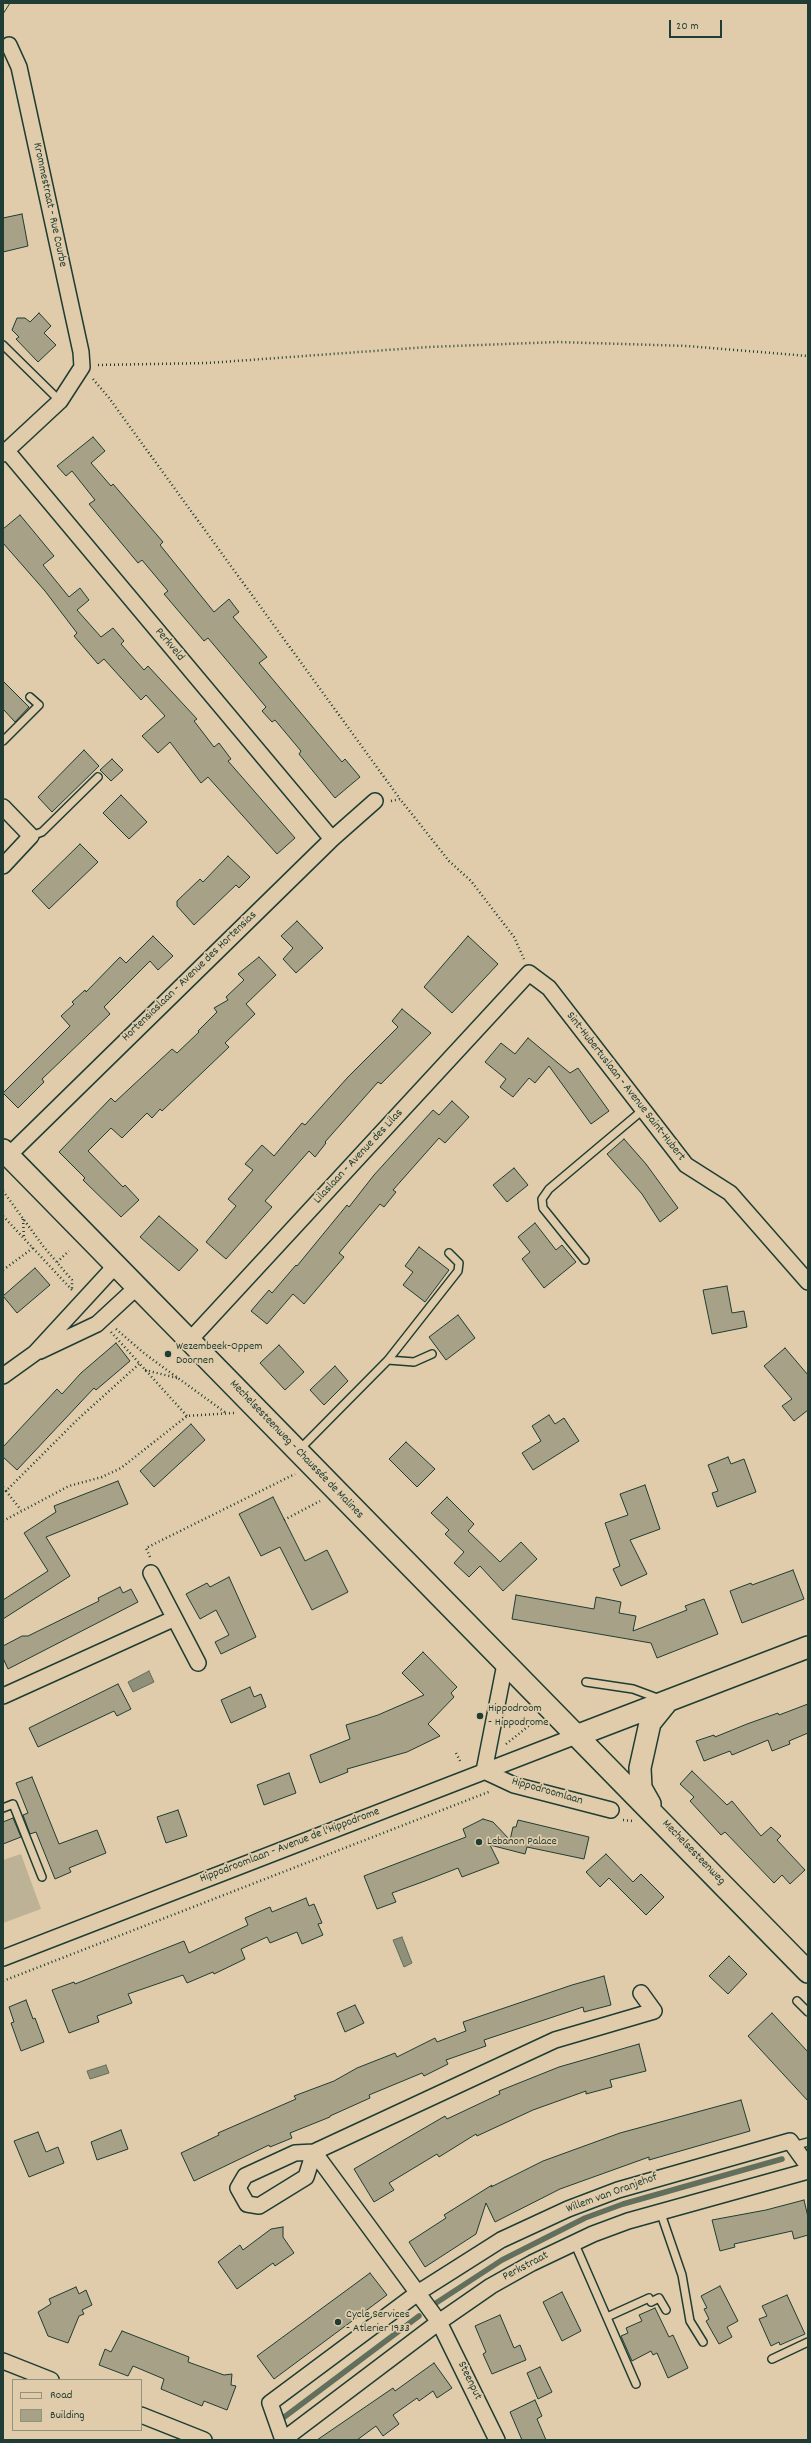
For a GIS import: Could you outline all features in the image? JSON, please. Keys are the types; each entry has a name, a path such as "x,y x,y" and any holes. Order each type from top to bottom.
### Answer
{"main road":[{"name":"Mechelsesteenweg - Chaussée de Malines","path":"6,1153 576,1736"},
{"path":"576,1736 808,1647"},
{"path":"663,1823 644,1796 640,1775 650,1723 667,1702"},
{"name":"Mechelsesteenweg","path":"576,1736 808,1972"}],"street":[{"name":"Krommestraat - Rue Courbe","path":"9,45 19,67 81,352 82,367"},
{"path":"5,452 60,401 82,367"},
{"name":"Perkveld","path":"5,452 332,839"},
{"name":"Hortensiaslaan - Avenue des Hortensias","path":"6,1153 332,839 375,801"},
{"path":"3,807 31,836 3,866"},
{"name":"Sint-Hubertuslaan - Avenue Saint-Hubert","path":"530,973 549,988 596,1051 644,1109 686,1165 730,1193 808,1282"},
{"name":"Lilaslaan - Avenue des Lilas","path":"189,1341 530,973"},
{"path":"35,1353 116,1265"},
{"path":"3,1376 35,1353 97,1324 137,1287"},
{"path":"151,1573 173,1619 198,1663"},
{"path":"3,1696 173,1619"},
{"path":"484,1771 497,1741 505,1664"},
{"name":"Hippodroomlaan - Avenue de l'Hippodrome","path":"3,1958 576,1736"},
{"name":"Hippodroomlaan","path":"484,1771 514,1785 611,1810"},
{"path":"314,2152 306,2177 259,2206 246,2204 238,2188 245,2176 295,2153 314,2152 555,2040 654,2011 641,1993"},
{"name":"Willem van Oranjehof","path":"283,2440 270,2403 419,2292 502,2240 568,2209 668,2174 790,2141 793,2146"},
{"path":"793,2146 808,2166"},
{"path":"314,2152 419,2292 439,2322"},
{"name":"Perkstraat","path":"283,2440 439,2322 490,2286 574,2242 628,2221 660,2211 808,2171"},
{"name":"Steenput","path":"439,2322 497,2440"},
{"path":"3,2361 48,2379"},
{"path":"142,2415 204,2440"}],"lane":[{"path":"3,345 60,401"},
{"path":"3,741 39,705 30,697"},
{"path":"31,836 42,832 98,777"},
{"path":"585,1260 544,1208 542,1199 549,1189 644,1109"},
{"path":"304,1459 388,1360 458,1271 459,1263 449,1253"},
{"path":"388,1360 414,1362 432,1354"},
{"path":"586,1682 633,1689 667,1702"},
{"path":"3,1808 13,1804 42,1877"},
{"path":"797,2000 808,2012"},
{"path":"793,2146 808,2142"},
{"path":"660,2211 682,2275 690,2321 703,2342"},
{"path":"574,2242 636,2384"},
{"path":"607,2317 649,2298 650,2302 659,2298 666,2310"},
{"path":"772,2359 808,2342"}],"path":[{"path":"82,367 111,363 208,363 428,347 558,342 687,346 808,356"},
{"path":"82,367 109,398 400,799 449,861 471,880 514,937 530,973"},
{"path":"375,801 382,803 400,799"},
{"path":"3,1191 72,1280 72,1290 3,1216"},
{"path":"23,1218 24,1239"},
{"path":"3,1270 32,1248"},
{"path":"57,1262 69,1251"},
{"path":"187,1416 144,1370 108,1328 117,1329 137,1347 228,1414"},
{"path":"6,1491 77,1420 139,1364"},
{"path":"144,1370 180,1379"},
{"path":"3,1521 21,1510 69,1486 102,1477 121,1468 187,1416 259,1412"},
{"path":"151,1573 155,1567 146,1548 304,1459"},
{"path":"3,1487 21,1510"},
{"path":"284,1520 337,1492"},
{"path":"497,1741 518,1736 539,1717"},
{"path":"456,1753 460,1761"},
{"path":"3,1981 491,1791"}],"shaded area":[{"path":"149,1671 154,1682 133,1692 128,1682"},
{"path":"21,1854 41,1909 3,1923 3,1860"},
{"path":"402,1937 412,1963 404,1967 393,1940"},
{"path":"106,2065 109,2073 90,2079 87,2071"}],"building":[{"path":"22,214 28,246 3,252 3,218"},
{"path":"39,313 51,326 44,333 56,345 38,362 16,339 19,337 12,330 17,318 25,318 30,322"},
{"path":"93,437 105,451 91,463 111,486 113,484 163,542 160,545 214,612 229,599 239,612 233,617 267,657 259,663 342,762 345,759 360,777 335,798 299,754 301,751 275,720 272,722 262,711 266,707 208,638 204,641 164,594 168,591 142,560 138,563 89,504 95,500 72,471 66,476 57,466"},
{"path":"20,515 54,556 43,565 69,597 80,588 89,600 77,610 101,637 113,628 124,641 121,644 144,670 148,666 197,719 194,721 214,747 219,743 231,759 228,761 295,838 277,854 208,777 201,783 170,742 158,753 142,736 165,716 146,695 141,700 104,659 98,664 74,636 77,633 45,591 3,543 3,529"},
{"path":"3,681 29,707 15,722 3,709"},
{"path":"84,750 99,766 52,812 38,797"},
{"path":"112,759 123,770 111,781 100,770"},
{"path":"121,795 147,822 129,839 103,813"},
{"path":"80,844 98,862 49,909 32,891"},
{"path":"228,856 250,877 239,888 236,885 194,925 177,906 177,901 200,879 203,882"},
{"path":"297,921 323,948 296,973 283,959 293,948 281,936"},
{"path":"153,936 173,956 158,970 150,961 104,1007 110,1014 42,1079 44,1082 18,1108 3,1093 70,1026 61,1016 74,1004 72,1002 85,990 86,992 120,957 126,963"},
{"path":"468,936 498,964 452,1013 424,987"},
{"path":"259,957 276,975 246,1004 255,1014 225,1043 229,1047 162,1111 160,1109 152,1118 147,1113 122,1138 111,1128 88,1151 123,1187 125,1185 139,1200 121,1217 83,1180 85,1178 59,1152 111,1098 115,1102 172,1049 177,1053 199,1032 198,1031 217,1012 214,1008 228,1000 226,997 244,980 238,974"},
{"path":"402,1009 431,1033 381,1084 378,1082 325,1142 326,1143 315,1157 309,1151 265,1201 272,1207 226,1259 206,1242 236,1206 228,1199 253,1170 245,1164 262,1145 274,1156 302,1123 305,1125 348,1077 398,1027 392,1021"},
{"path":"528,1038 570,1073 578,1068 609,1111 591,1124 549,1066 535,1083 529,1078 513,1097 500,1087 506,1079 485,1062 501,1043 515,1054"},
{"path":"452,1101 469,1117 445,1143 439,1138 393,1190 396,1192 384,1207 380,1204 339,1253 344,1257 304,1304 293,1294 267,1324 251,1311 269,1290 272,1293 296,1265 297,1266 347,1205 349,1207 374,1175 433,1110 439,1115"},
{"path":"624,1139 646,1164 678,1208 660,1222 642,1194 607,1154"},
{"path":"514,1168 528,1185 507,1202 493,1185"},
{"path":"159,1216 198,1250 179,1271 140,1237"},
{"path":"535,1223 556,1250 562,1245 576,1262 544,1288 522,1259 530,1252 518,1237"},
{"path":"419,1247 449,1270 425,1302 403,1285 413,1272 405,1266"},
{"path":"35,1268 50,1285 17,1313 3,1296"},
{"path":"727,1286 732,1313 744,1311 747,1327 712,1334 703,1290"},
{"path":"458,1315 475,1338 446,1360 429,1337"},
{"path":"116,1343 130,1361 96,1390 94,1388 17,1470 3,1457 3,1447 57,1389 62,1394 81,1373"},
{"path":"279,1345 304,1372 285,1390 260,1363"},
{"path":"785,1348 808,1375 808,1410 794,1421 782,1406 792,1399 764,1366"},
{"path":"335,1366 348,1381 324,1405 310,1390"},
{"path":"549,1415 555,1424 564,1418 579,1441 533,1470 522,1453 541,1441 532,1426"},
{"path":"191,1424 205,1440 154,1487 140,1471"},
{"path":"406,1442 435,1469 417,1487 389,1459"},
{"path":"728,1457 731,1464 744,1459 756,1492 717,1507 712,1493 718,1491 708,1465"},
{"path":"118,1481 128,1504 46,1537 70,1576 3,1619 3,1600 48,1571 24,1533 56,1512 54,1506"},
{"path":"645,1485 660,1529 630,1540 647,1574 621,1586 613,1569 620,1566 605,1523 628,1515 620,1494"},
{"path":"273,1497 305,1561 327,1550 348,1592 312,1610 280,1547 261,1556 239,1514"},
{"path":"447,1497 474,1524 468,1531 500,1562 521,1542 537,1559 503,1591 480,1566 469,1577 454,1563 464,1552 445,1534 449,1530 431,1513"},
{"path":"793,1570 804,1599 742,1623 730,1591 751,1583 752,1585"},
{"path":"229,1577 256,1637 221,1654 215,1642 229,1635 216,1610 200,1619 186,1594 207,1583 210,1587"},
{"path":"120,1587 123,1593 131,1589 138,1602 8,1669 3,1658 3,1646 22,1636 28,1636 99,1601 98,1598"},
{"path":"516,1595 594,1609 596,1597 621,1602 619,1613 636,1616 633,1631 687,1610 685,1606 704,1599 718,1634 657,1658 651,1643 512,1619"},
{"path":"423,1652 457,1687 451,1693 454,1697 428,1724 440,1736 407,1752 347,1769 348,1772 320,1783 310,1755 350,1739 346,1725 378,1715 424,1695 402,1673"},
{"path":"118,1684 131,1709 117,1716 114,1711 38,1747 29,1728"},
{"path":"250,1687 254,1697 261,1694 266,1707 231,1723 221,1700"},
{"path":"808,1704 808,1733 789,1741 790,1744 772,1751 768,1740 732,1755 730,1751 704,1761 696,1741 714,1735 715,1737 778,1713 779,1715"},
{"path":"692,1771 727,1805 732,1801 761,1836 771,1827 781,1836 777,1840 805,1870 790,1884 782,1875 774,1883 725,1832 721,1835 690,1801 694,1797 680,1784"},
{"path":"289,1773 296,1793 264,1805 257,1785"},
{"path":"32,1777 59,1844 97,1830 106,1853 69,1868 71,1872 55,1879 36,1832 30,1834 23,1815 28,1813 16,1783"},
{"path":"178,1810 187,1836 166,1843 157,1817"},
{"path":"13,1818 21,1837 3,1844 3,1822"},
{"path":"483,1819 493,1822 510,1840 513,1827 516,1827 518,1820 589,1837 584,1859 527,1847 525,1854 490,1845 499,1863 462,1877 458,1868 392,1893 396,1902 377,1909 364,1876 466,1837 463,1829"},
{"path":"606,1854 633,1882 641,1874 664,1897 646,1915 609,1878 600,1887 586,1872"},
{"path":"306,1898 309,1906 314,1904 322,1923 318,1924 323,1935 302,1944 297,1932 270,1943 267,1937 241,1949 245,1959 214,1974 213,1972 187,1983 183,1975 128,1994 132,2003 97,2016 99,2022 69,2033 52,1990 74,1982 75,1984 184,1941 189,1953 248,1925 245,1918 270,1907 272,1912"},
{"path":"729,1956 747,1974 728,1994 709,1976"},
{"path":"604,1976 611,2005 584,2012 583,2007 484,2040 486,2046 446,2060 448,2064 424,2076 422,2073 369,2095 370,2098 330,2117 290,2133 292,2138 270,2147 269,2145 194,2181 181,2153 219,2135 218,2133 296,2099 294,2096 334,2081 357,2068 395,2053 397,2057 435,2038 437,2042 466,2031 463,2022 572,1985"},
{"path":"26,2000 44,2042 21,2051 11,2023 14,2022 9,2007"},
{"path":"355,2005 364,2023 345,2032 337,2013"},
{"path":"772,2013 808,2052 808,2101 748,2036"},
{"path":"639,2044 646,2071 610,2080 612,2087 586,2094 586,2091 533,2110 477,2136 476,2134 439,2157 437,2154 389,2183 394,2190 374,2202 354,2169 445,2116 447,2119 500,2094 499,2091 559,2067"},
{"path":"741,2100 750,2131 649,2160 649,2157 560,2189 495,2222 486,2203 476,2234 425,2267 409,2242 446,2218 444,2215 492,2185 491,2187 543,2161 620,2133"},
{"path":"121,2130 128,2149 97,2160 91,2142"},
{"path":"38,2132 46,2152 58,2147 64,2163 29,2177 14,2141"},
{"path":"804,2200 808,2217 808,2235 794,2239 792,2231 734,2244 735,2247 720,2251 712,2220 766,2210"},
{"path":"283,2227 283,2237 294,2253 275,2266 273,2263 237,2289 218,2262 240,2245 243,2250 271,2229"},
{"path":"370,2273 387,2295 274,2379 257,2356"},
{"path":"720,2286 738,2321 727,2327 732,2337 719,2344 706,2321 709,2319 704,2309 707,2308 701,2296"},
{"path":"76,2287 79,2294 86,2290 92,2305 82,2310 84,2314 79,2316 68,2343 48,2336 38,2312 51,2304 49,2299"},
{"path":"562,2292 581,2331 562,2341 543,2302"},
{"path":"787,2295 805,2334 780,2345 779,2342 771,2346 759,2319 767,2316 762,2306"},
{"path":"655,2308 669,2337 673,2335 688,2368 668,2378 657,2353 653,2355 651,2351 632,2361 621,2336 628,2333 626,2328 642,2321 639,2315"},
{"path":"500,2315 514,2348 520,2345 526,2360 492,2374 483,2354 486,2352 475,2326"},
{"path":"122,2331 189,2357 188,2362 224,2375 232,2374 231,2385 236,2386 227,2410 204,2401 202,2406 161,2389 164,2379 133,2366 128,2376 99,2365 105,2349 111,2352"},
{"path":"434,2363 452,2388 437,2398 433,2391 419,2401 417,2398 393,2415 399,2424 383,2436 376,2426 357,2440 317,2440 393,2388 395,2391"},
{"path":"540,2367 552,2392 538,2399 527,2373"},
{"path":"535,2400 542,2416 537,2419 546,2440 522,2440 510,2412"}],"waterway":[{"path":"436,2303 502,2260 585,2218 623,2204 782,2159"},
{"path":"283,2418 419,2316"}],"tram line":[{"path":"3,14 10,3"}],"place":[{"name":"Wezembeek-Oppem Doornen","path":"168,1354"},
{"name":"Hippodroom - Hippodrome","path":"480,1716"},
{"name":"Lebanon Palace","path":"479,1842"},
{"name":"Cycle Services - Atlerier 1933","path":"338,2322"}]}
